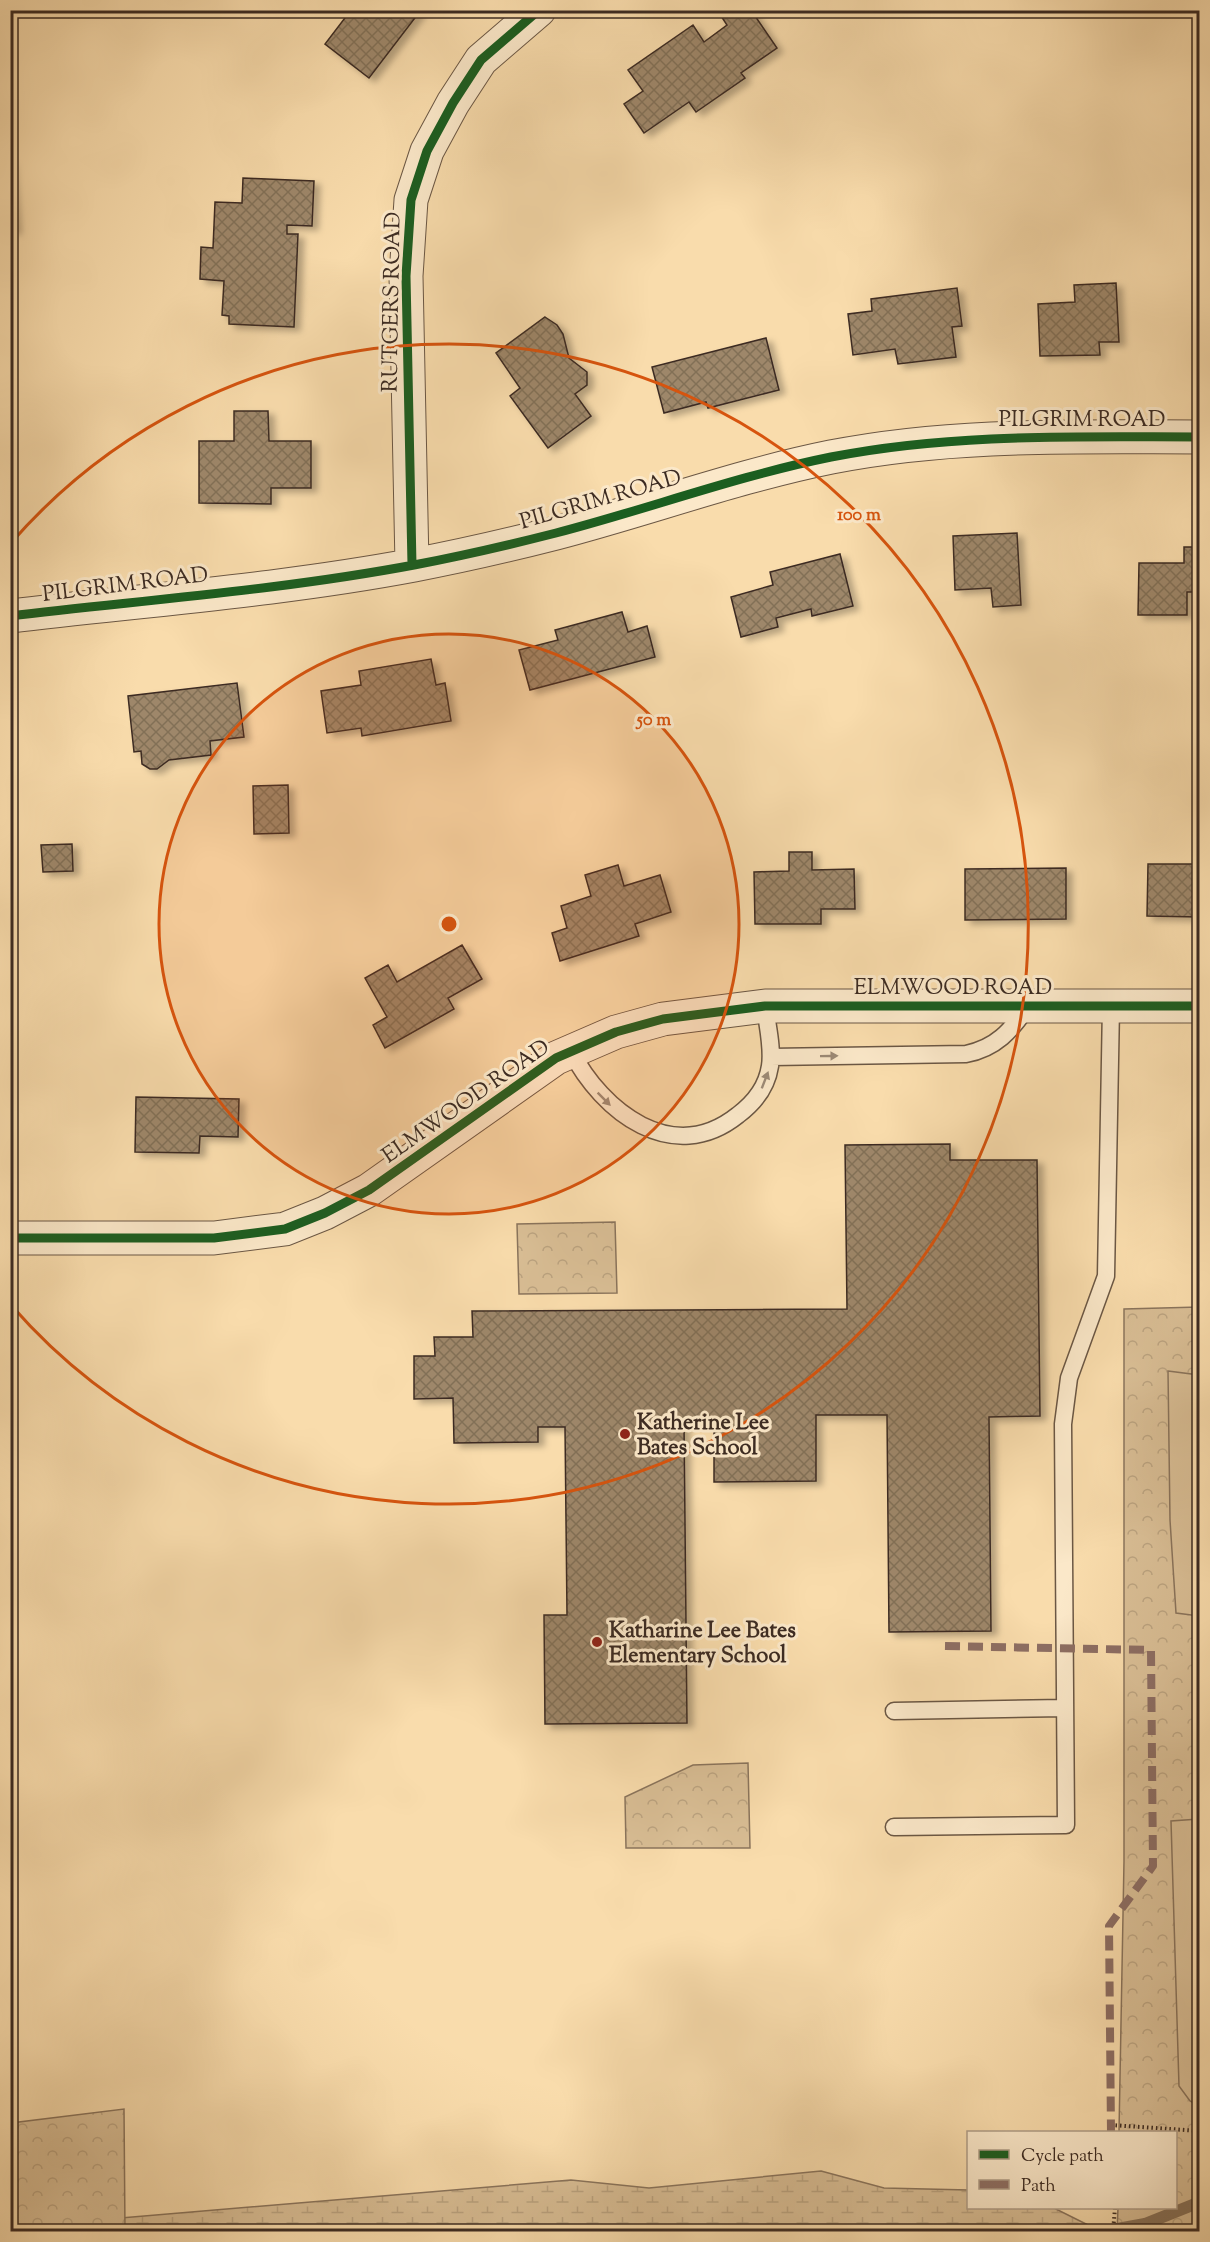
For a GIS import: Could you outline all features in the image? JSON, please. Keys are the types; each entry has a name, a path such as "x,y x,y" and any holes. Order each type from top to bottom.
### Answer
{"street":[{"name":"RUTGERS ROAD","path":"412,565 406,276 411,200 427,151 481,60 538,10"},
{"name":"PILGRIM ROAD","path":"10,616 333,578 412,565 557,533 770,471 891,447 948,440 1028,436 1200,437"},
{"name":"ELMWOOD ROAD","path":"10,1238 214,1238 285,1228 325,1213 369,1190 524,1079 571,1051 616,1032 663,1019 765,1006 1200,1006"}],"lane":[{"path":"571,1051 590,1085 626,1117 656,1131 684,1135 721,1127 744,1111 762,1090 771,1057 765,1006"},
{"path":"771,1057 974,1053 994,1045 1006,1035 1028,1006"},
{"path":"894,1827 1066,1825 1064,1401 1076,1357 1106,1276 1111,1006"},
{"path":"894,1711 1064,1708"}],"path":[{"path":"1111,2125 1200,2131"},
{"path":"1113,2232 1115,2209"}],"green space":[{"path":"615,1222 617,1293 519,1294 517,1224"},
{"path":"1199,1307 1199,2231 1117,2232 1118,2209 1177,2209 1177,2131 1119,2131 1124,1861 1124,1309"},
{"path":"1168,1371 1199,1375 1199,1616 1176,1613 1170,1520"},
{"path":"748,1763 750,1848 626,1848 625,1797 693,1765"},
{"path":"1200,1819 1199,2106 1190,2101 1179,2086 1171,1821"},
{"path":"124,2109 125,2231 11,2231 11,2123"},
{"path":"821,2171 884,2188 967,2190 967,2209 1056,2209 1096,2229 1095,2232 11,2232 10,2198 97,2220 571,2180 649,2188"}],"building":[{"path":"351,10 421,10 369,78 325,44"},
{"path":"730,10 751,10 777,48 741,73 745,78 696,112 689,102 644,133 624,104 643,91 628,70 693,25 704,42 727,25 721,16"},
{"path":"10,160 15,230 10,230"},
{"path":"243,178 314,181 312,226 287,225 287,234 298,234 294,327 229,324 229,316 222,315 224,281 200,279 201,247 213,248 215,202 242,203"},
{"path":"1116,283 1119,342 1099,342 1100,355 1040,356 1038,304 1075,302 1074,285"},
{"path":"957,288 962,326 952,327 956,357 898,364 895,349 853,355 848,314 872,311 871,299"},
{"path":"545,317 557,325 563,334 569,358 587,372 587,385 575,394 591,416 548,448 510,396 520,388 496,353"},
{"path":"766,338 779,390 708,408 706,402 664,413 652,367"},
{"path":"234,411 268,411 269,441 311,441 311,488 271,488 271,504 199,503 199,441 234,441"},
{"path":"1017,533 1021,605 993,607 991,588 955,590 953,536"},
{"path":"1184,547 1200,547 1200,592 1187,592 1187,615 1138,615 1139,563 1184,563"},
{"path":"840,554 853,606 812,616 811,609 776,618 778,627 741,637 731,597 773,585 770,572"},
{"path":"622,612 628,632 647,626 655,657 530,690 519,650 558,640 555,630"},
{"path":"431,659 436,685 445,683 451,721 362,736 361,728 327,733 321,691 361,685 359,671"},
{"path":"237,683 244,737 210,741 211,755 169,760 157,769 150,769 142,764 141,751 134,752 128,696"},
{"path":"288,785 289,833 254,834 253,786"},
{"path":"72,844 73,871 43,872 41,845"},
{"path":"789,852 812,852 812,870 854,869 855,909 821,909 821,924 755,924 754,872 789,871"},
{"path":"1148,864 1200,864 1200,917 1147,916"},
{"path":"618,865 624,886 660,875 671,912 635,924 639,936 560,961 552,933 567,928 561,906 591,896 585,875"},
{"path":"1066,868 1066,919 965,920 965,869"},
{"path":"462,945 482,979 448,998 454,1009 385,1048 373,1025 387,1017 365,978 388,965 397,982"},
{"path":"136,1097 239,1099 238,1137 200,1136 199,1153 135,1152"},
{"name":"Katherine Lee Bates School","path":"950,1144 950,1160 1037,1160 1040,1416 989,1417 991,1631 889,1632 887,1415 816,1415 816,1481 714,1482 714,1423 684,1423 687,1723 545,1724 544,1615 567,1615 565,1427 538,1427 538,1442 454,1443 453,1398 414,1399 414,1356 435,1356 434,1337 473,1337 472,1311 847,1309 845,1145"}],"waterway":[{"path":"1101,2232 1145,2224 1200,2202"}],"marked path":[{"path":"945,1646 1151,1650 1153,1866 1109,1926 1111,2131"}],"cycle path":[{"path":"412,565 406,276 411,200 427,151 453,103 481,60 539,10"},
{"path":"10,616 263,588 414,565 556,533 796,465 877,449 1014,438 1200,437"},
{"path":"10,1238 214,1238 285,1229 325,1213 369,1190 556,1058 616,1032 663,1019 765,1006 1200,1006"}],"place":[{"name":"Katherine Lee Bates School","path":"625,1434"},
{"name":"Katharine Lee Bates Elementary School","path":"597,1642"}]}
